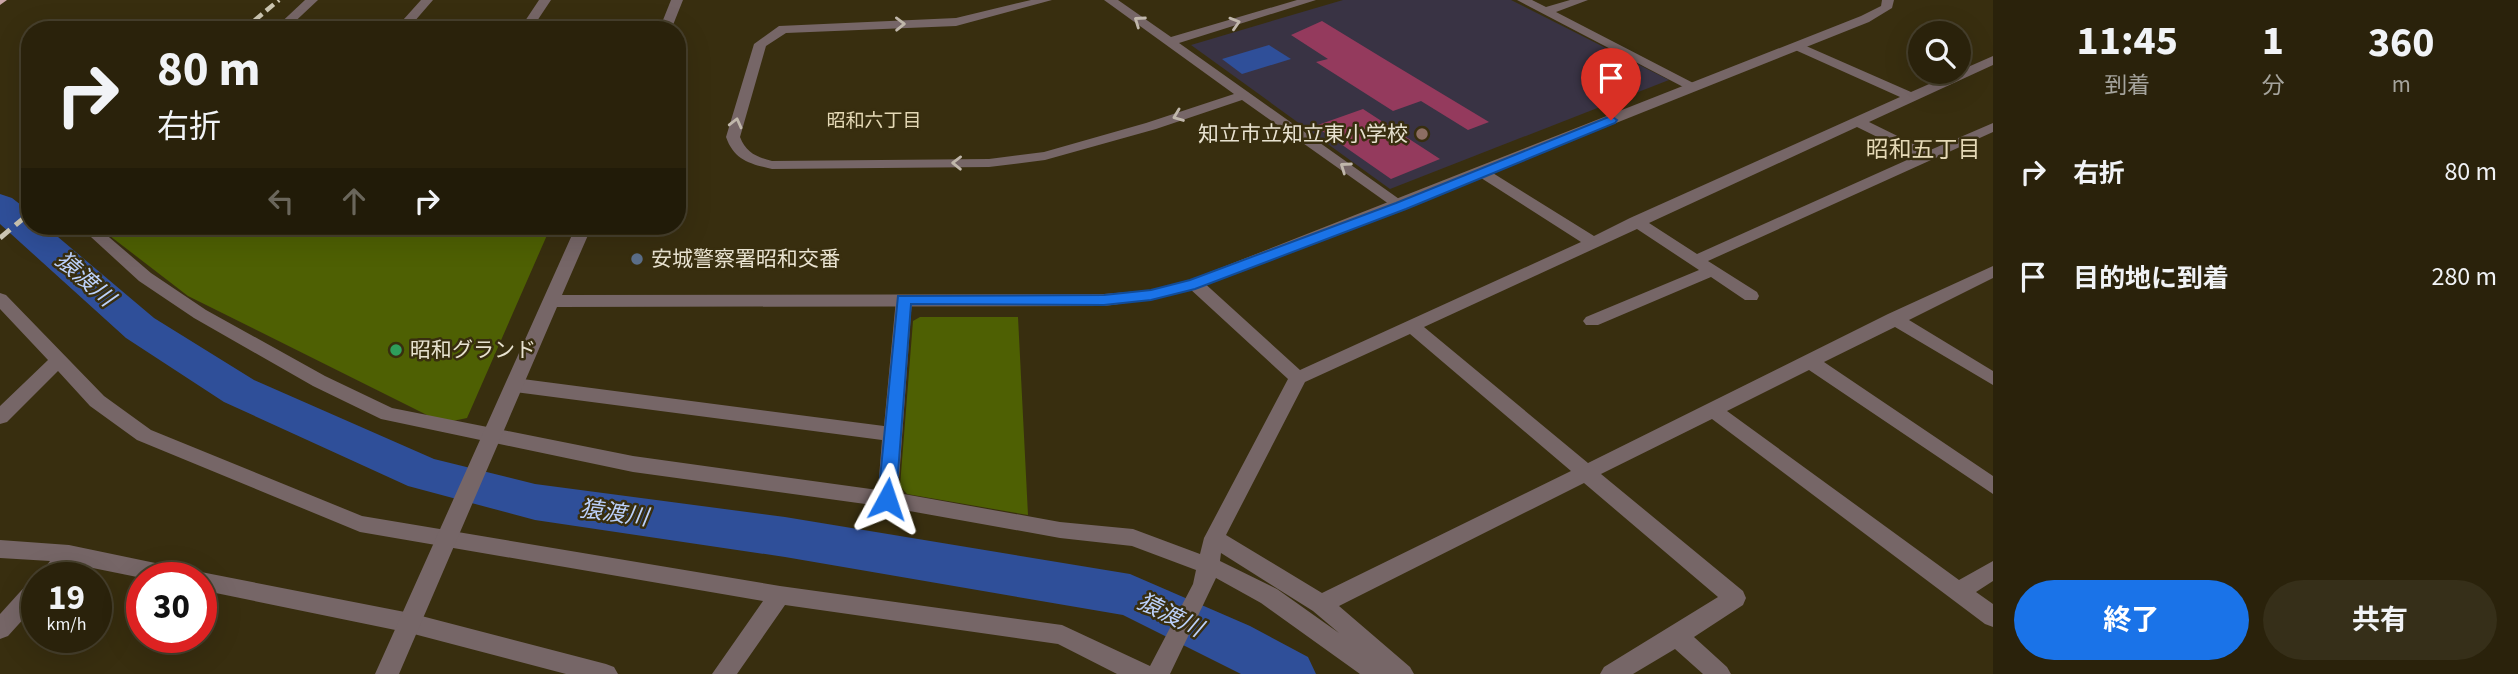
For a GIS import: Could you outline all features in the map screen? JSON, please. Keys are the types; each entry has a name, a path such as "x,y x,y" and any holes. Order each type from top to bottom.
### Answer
{"street":[{"path":"289,21 312,0"},
{"path":"408,21 427,0"},
{"path":"532,21 545,0"},
{"path":"669,21 677,0"},
{"path":"1046,0 956,22 783,29 760,44 733,137 737,150 748,160 781,165 989,163 1045,156 1084,146 1243,95"},
{"path":"1110,0 1401,206"},
{"path":"1169,42 1310,0"},
{"path":"1523,0 1694,87"},
{"path":"1546,11 1582,0"},
{"path":"554,301 1104,300 1151,295 1195,284 1401,206 1865,19 1886,8 1888,0"},
{"path":"1797,46 1910,97"},
{"path":"0,299 97,401 144,435 360,524 449,534 780,596 1062,635 1081,647 1143,673 1206,574 1214,538 1298,378 1594,243 1635,221 1991,63"},
{"path":"1859,123 1930,157"},
{"path":"1696,260 1993,127"},
{"path":"1483,173 1594,243"},
{"path":"1635,221 1751,296"},
{"path":"96,235 145,277 189,307 319,381 388,414 490,442 887,499 1060,530 1133,538 1206,574 1269,596 1378,674"},
{"path":"387,674 554,301 580,235"},
{"path":"1592,321 1711,271"},
{"path":"1321,604 1894,318 1988,279"},
{"path":"1195,284 1298,378"},
{"path":"887,499 904,299"},
{"path":"1894,318 1993,379"},
{"path":"1413,327 1735,598 1612,674"},
{"path":"0,417 59,360"},
{"path":"1810,362 1993,486"},
{"path":"515,385 893,434"},
{"path":"1713,410 1961,590 1993,617"},
{"path":"1214,538 1321,604 1402,674"},
{"path":"0,549 69,554 126,566"},
{"path":"62,562 69,554"},
{"path":"1961,590 1993,570"},
{"path":"217,584 410,623 606,674"},
{"path":"724,674 780,596"},
{"path":"0,629 21,606"},
{"path":"1676,636 1719,674"}],"shaded area":[{"name":"知立市立知立東小学校","path":"1343,0 1511,0 1669,80 1390,189 1191,45"}],"green space":[{"name":"昭和グランド","path":"109,235 547,235 467,418 443,423 188,296"},
{"path":"920,317 1018,317 1028,515 907,494 900,486 913,321"}],"water":[{"path":"1269,45 1291,59 1242,74 1222,59"}],"building":[{"path":"1322,21 1489,122 1468,130 1421,101 1393,111 1316,62 1328,59 1291,35"},
{"path":"1363,109 1440,159 1391,179 1315,126"}],"waterway":[{"name":"猿渡川","path":"0,205 21,223"},
{"name":"猿渡川","path":"34,235 140,328 239,391 424,474 535,502 785,537 1130,595 1232,642 1289,674"}],"railway":[{"path":"254,21 279,0"},
{"path":"0,238 21,220"}],"place":[{"name":"知立市立知立東小学校","path":"1422,134"},
{"name":"安城警察署昭和交番","path":"637,259"},
{"name":"昭和グランド","path":"396,350"}],"district":[{"name":"昭和六丁目","path":"874,121"},
{"name":"昭和五丁目","path":"1923,149"}],"route":[{"path":"887,499 904,299 1104,300 1151,295 1195,284 1401,206 1611,120"}]}
